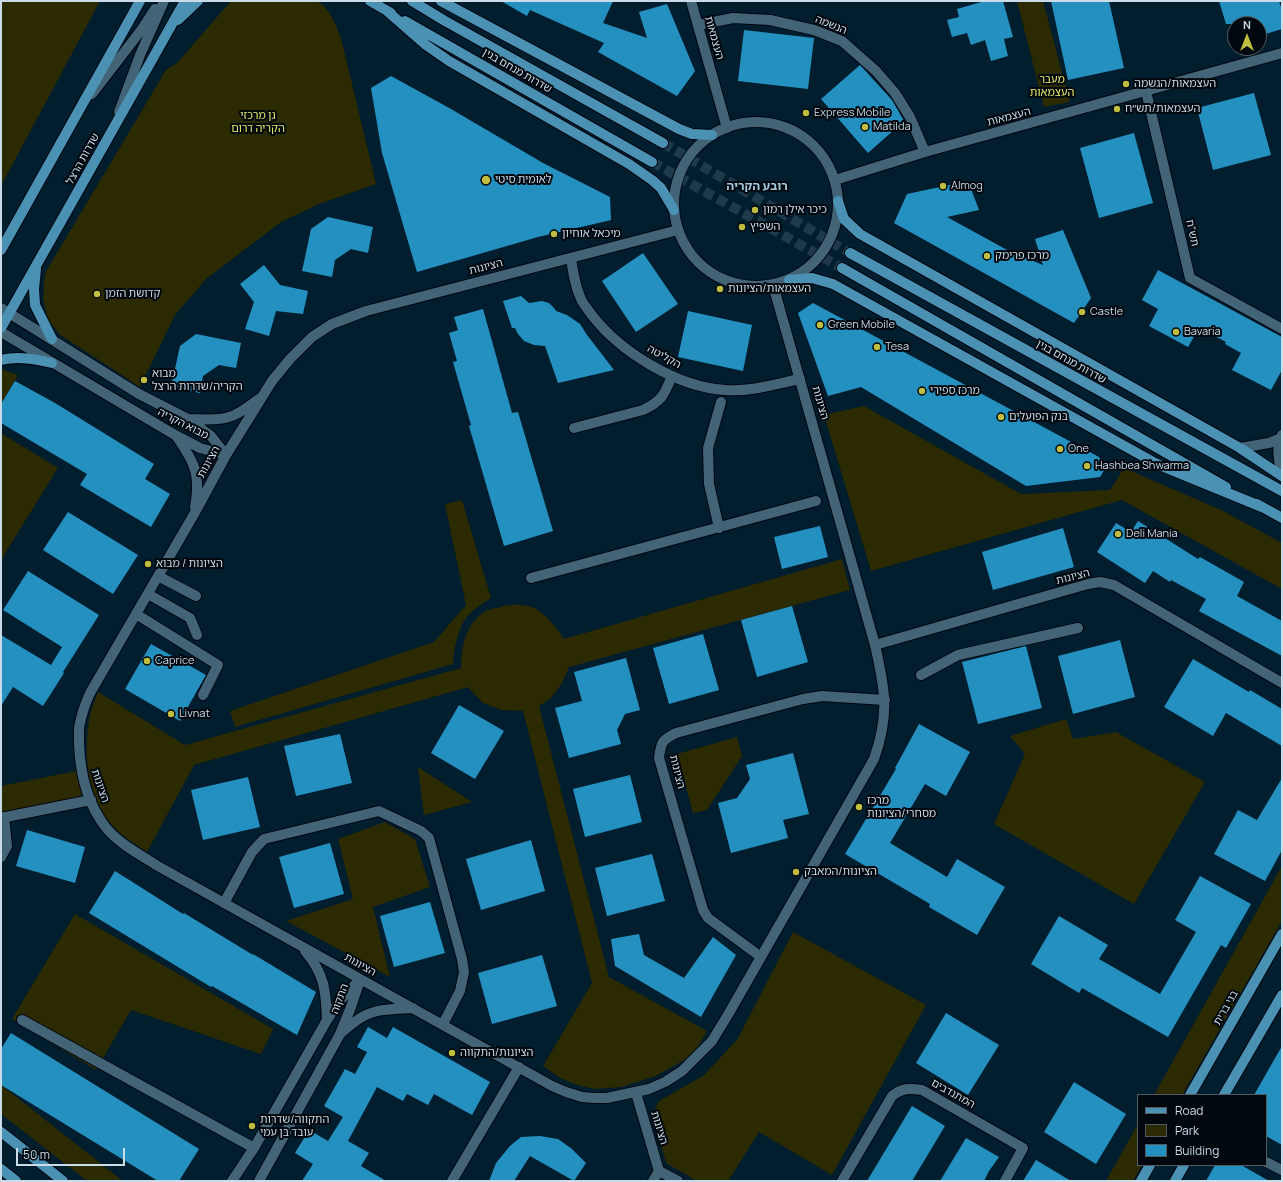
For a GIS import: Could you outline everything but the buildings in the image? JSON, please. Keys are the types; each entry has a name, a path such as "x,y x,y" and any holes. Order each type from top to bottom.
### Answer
{"main road":[{"path":"3,245 140,1"},
{"name":"שדרות הרצל","path":"1,328 6,310 36,267 185,1"},
{"path":"168,30 198,1"},
{"name":"שדרות מנחם בגין","path":"370,1 652,162"},
{"name":"שדרות מנחם בגין","path":"412,1 444,21 663,143"},
{"path":"441,1 679,129 692,134 712,135"},
{"path":"386,10 426,45 449,61 629,164 661,188 674,210"},
{"path":"838,201 844,219 860,234 1240,448 1282,475"},
{"name":"שדרות מנחם בגין","path":"850,253 1282,491"},
{"path":"36,267 34,289 35,305 52,339"},
{"path":"842,268 1282,518"},
{"path":"789,280 812,278 833,284 1157,464 1262,507"},
{"path":"1,360 16,358 34,359 52,363"},
{"name":"בני ברית","path":"1191,1094 1282,934"},
{"path":"1225,1094 1282,995"},
{"path":"1,1132 63,1181"},
{"path":"1141,1181 1149,1166"},
{"path":"1175,1181 1183,1166"},
{"path":"1,1169 16,1181"}],"street":[{"path":"80,108 142,29 161,1"},
{"path":"113,129 140,55 164,1"},
{"name":"העצמאות","path":"691,1 727,128"},
{"name":"הנשמה","path":"698,25 733,18 770,20 814,30 842,41 876,71 895,93 910,117 925,152"},
{"name":"העצמאות","path":"835,180 925,152 1282,53"},
{"name":"תש\"ח","path":"1146,91 1190,278 1282,329"},
{"path":"753,122 780,126 792,131 814,146 823,156 835,180 838,201 837,218 833,233 826,248 816,261 803,272 789,280 773,285 758,286 741,285 726,281 712,274 699,264 688,251 678,230 674,210 674,195 682,167 700,144 712,135 727,128 753,122"},
{"name":"הציונות","path":"678,230 366,311 332,324 312,337 290,359 272,381 226,455 193,516 94,685 84,707 79,729 81,773 91,800 97,814 108,830 127,846 156,865 552,1086 582,1097 607,1098 649,1089 665,1082 682,1070 712,1042 874,759 879,744 885,717 885,700 884,684 875,644 773,285"},
{"name":"הקליטה","path":"571,258 581,301 598,323 616,340 645,362 672,376 697,385 725,390 741,390 800,379"},
{"name":"מבוא הקריה","path":"6,310 139,394 188,419 211,436 226,455"},
{"name":"מבוא הקריה","path":"1,332 175,436 200,448 226,455"},
{"path":"574,428 643,410 653,405 660,400 672,376"},
{"path":"188,419 216,419 229,417 238,413 262,397"},
{"path":"719,528 709,484 708,448 721,402"},
{"path":"175,436 186,450 196,469 198,493 193,516"},
{"path":"1240,448 1269,443 1281,437"},
{"path":"1281,437 1279,451 1282,475"},
{"path":"531,578 816,501"},
{"path":"158,576 196,596"},
{"name":"הציונות","path":"875,644 1088,584 1100,582 1114,585 1282,683"},
{"path":"148,594 190,618 197,635"},
{"path":"136,614 218,665 203,695"},
{"path":"920,675 958,655 1078,628"},
{"name":"הציונות","path":"761,957 708,918 703,910 660,758 660,744 666,738 676,733 822,696 885,700"},
{"path":"1,857 7,846 2,818 91,800"},
{"path":"224,903 252,852 264,839 379,811 421,831 429,838 462,959 464,972 460,991 443,1024"},
{"path":"300,946 319,970 325,993 327,1020"},
{"name":"התקוה","path":"232,1181 254,1148 327,1020 339,1002 360,979"},
{"name":"התקוה","path":"259,1181 340,1034 360,979"},
{"path":"340,1034 362,1016 373,1012 414,1008"},
{"path":"22,1020 254,1148"},
{"path":"452,1181 519,1067"},
{"name":"המתנדבים","path":"842,1181 892,1096 899,1090 909,1088 922,1090 1023,1148 1004,1181"},
{"name":"הציונות","path":"636,1093 659,1171"},
{"path":"1267,1162 1282,1170"},
{"path":"653,1181 659,1171 678,1181"}],"green space":[{"path":"1,1 100,1 1,186"},
{"name":"גן מרכזי הקריה דרום","path":"231,1 316,1 325,7 329,12 335,22 341,38 376,184 319,204 281,222 206,279 175,315 140,387 59,334 48,319 43,298 45,273 166,70 177,63"},
{"name":"מעבר העצמאות","path":"1017,1 1043,1 1070,102 1044,107"},
{"path":"1,369 18,375 1,404"},
{"path":"864,406 1021,494 1110,490 1124,468 1221,510 1282,543 1282,589 1122,500 871,571 824,415"},
{"path":"1,433 58,468 1,560"},
{"path":"462,500 491,598 480,605 464,621 456,642 453,664 235,727 230,711 434,642 466,605 445,504"},
{"path":"842,559 850,590 569,667 562,683 551,698 539,706 609,977 707,1031 693,1055 656,1076 621,1087 596,1089 580,1086 560,1078 543,1066 592,983 523,711 502,710 483,703 468,687 194,765 147,852 114,828 98,805 93,791 87,763 87,735 90,714 98,692 185,745 461,668 462,651 466,635 474,621 490,609 515,605 523,605 534,608 551,622 564,639"},
{"path":"1066,719 1073,739 1116,732 1205,782 1134,904 994,824 1025,754 1010,736"},
{"path":"737,737 742,756 707,810 693,813 677,754"},
{"path":"418,767 472,802 424,815"},
{"path":"76,771 82,796 1,813 1,786"},
{"path":"385,822 415,839 430,887 373,907 390,977 286,921 353,899 338,839"},
{"path":"1282,866 1282,921 1183,1094 1155,1094"},
{"path":"75,914 273,1029 261,1054 131,1010 96,1070 12,1019"},
{"path":"793,932 926,1005 832,1175 759,1132 728,1181 697,1181 666,1163 660,1141 655,1109 659,1101 703,1076 737,1040"},
{"path":"1,1085 123,1181 87,1181 1,1114"},
{"path":"1137,1126 1137,1166 1141,1166 1133,1181 1106,1181"}],"tunnel":[{"path":"663,143 850,253"},
{"path":"652,162 842,268"}],"place":[{"name":"העצמאות/הגשמה","path":"1126,84"},
{"name":"העצמאות/תש״ח","path":"1117,109"},
{"name":"Express Mobile","path":"806,113"},
{"name":"Matilda","path":"865,127"},
{"name":"לאומית סיטי","path":"486,180"},
{"name":"Almog","path":"943,186"},
{"name":"כיכר אילן רמון","path":"755,210"},
{"name":"השפיץ","path":"742,227"},
{"name":"מיכאל אוחיון","path":"554,234"},
{"name":"מרכז פרימק","path":"987,256"},
{"name":"העצמאות/הציונות","path":"720,289"},
{"name":"קדושת הזמן","path":"97,294"},
{"name":"Castle","path":"1082,312"},
{"name":"Green Mobile","path":"820,325"},
{"name":"Bavaria","path":"1176,332"},
{"name":"Tesa","path":"877,347"},
{"name":"מבוא הקריה/שדרות הרצל","path":"144,380"},
{"name":"מרכז ספירי","path":"922,391"},
{"name":"בנק הפועלים","path":"1001,417"},
{"name":"One","path":"1060,449"},
{"name":"Hashbea Shwarma","path":"1087,466"},
{"name":"Deli Mania","path":"1118,534"},
{"name":"הציונות / מבוא","path":"148,564"},
{"name":"Caprice","path":"147,661"},
{"name":"Livnat","path":"171,714"},
{"name":"מרכז מסחרי/הציונות","path":"859,807"},
{"name":"הציונות/המאבק","path":"796,872"},
{"name":"הציונות/התקווה","path":"452,1053"},
{"name":"התקווה/שדרות עובד בן עמי","path":"252,1126"}],"district":[{"name":"רובע הקריה","path":"757,187"}]}
